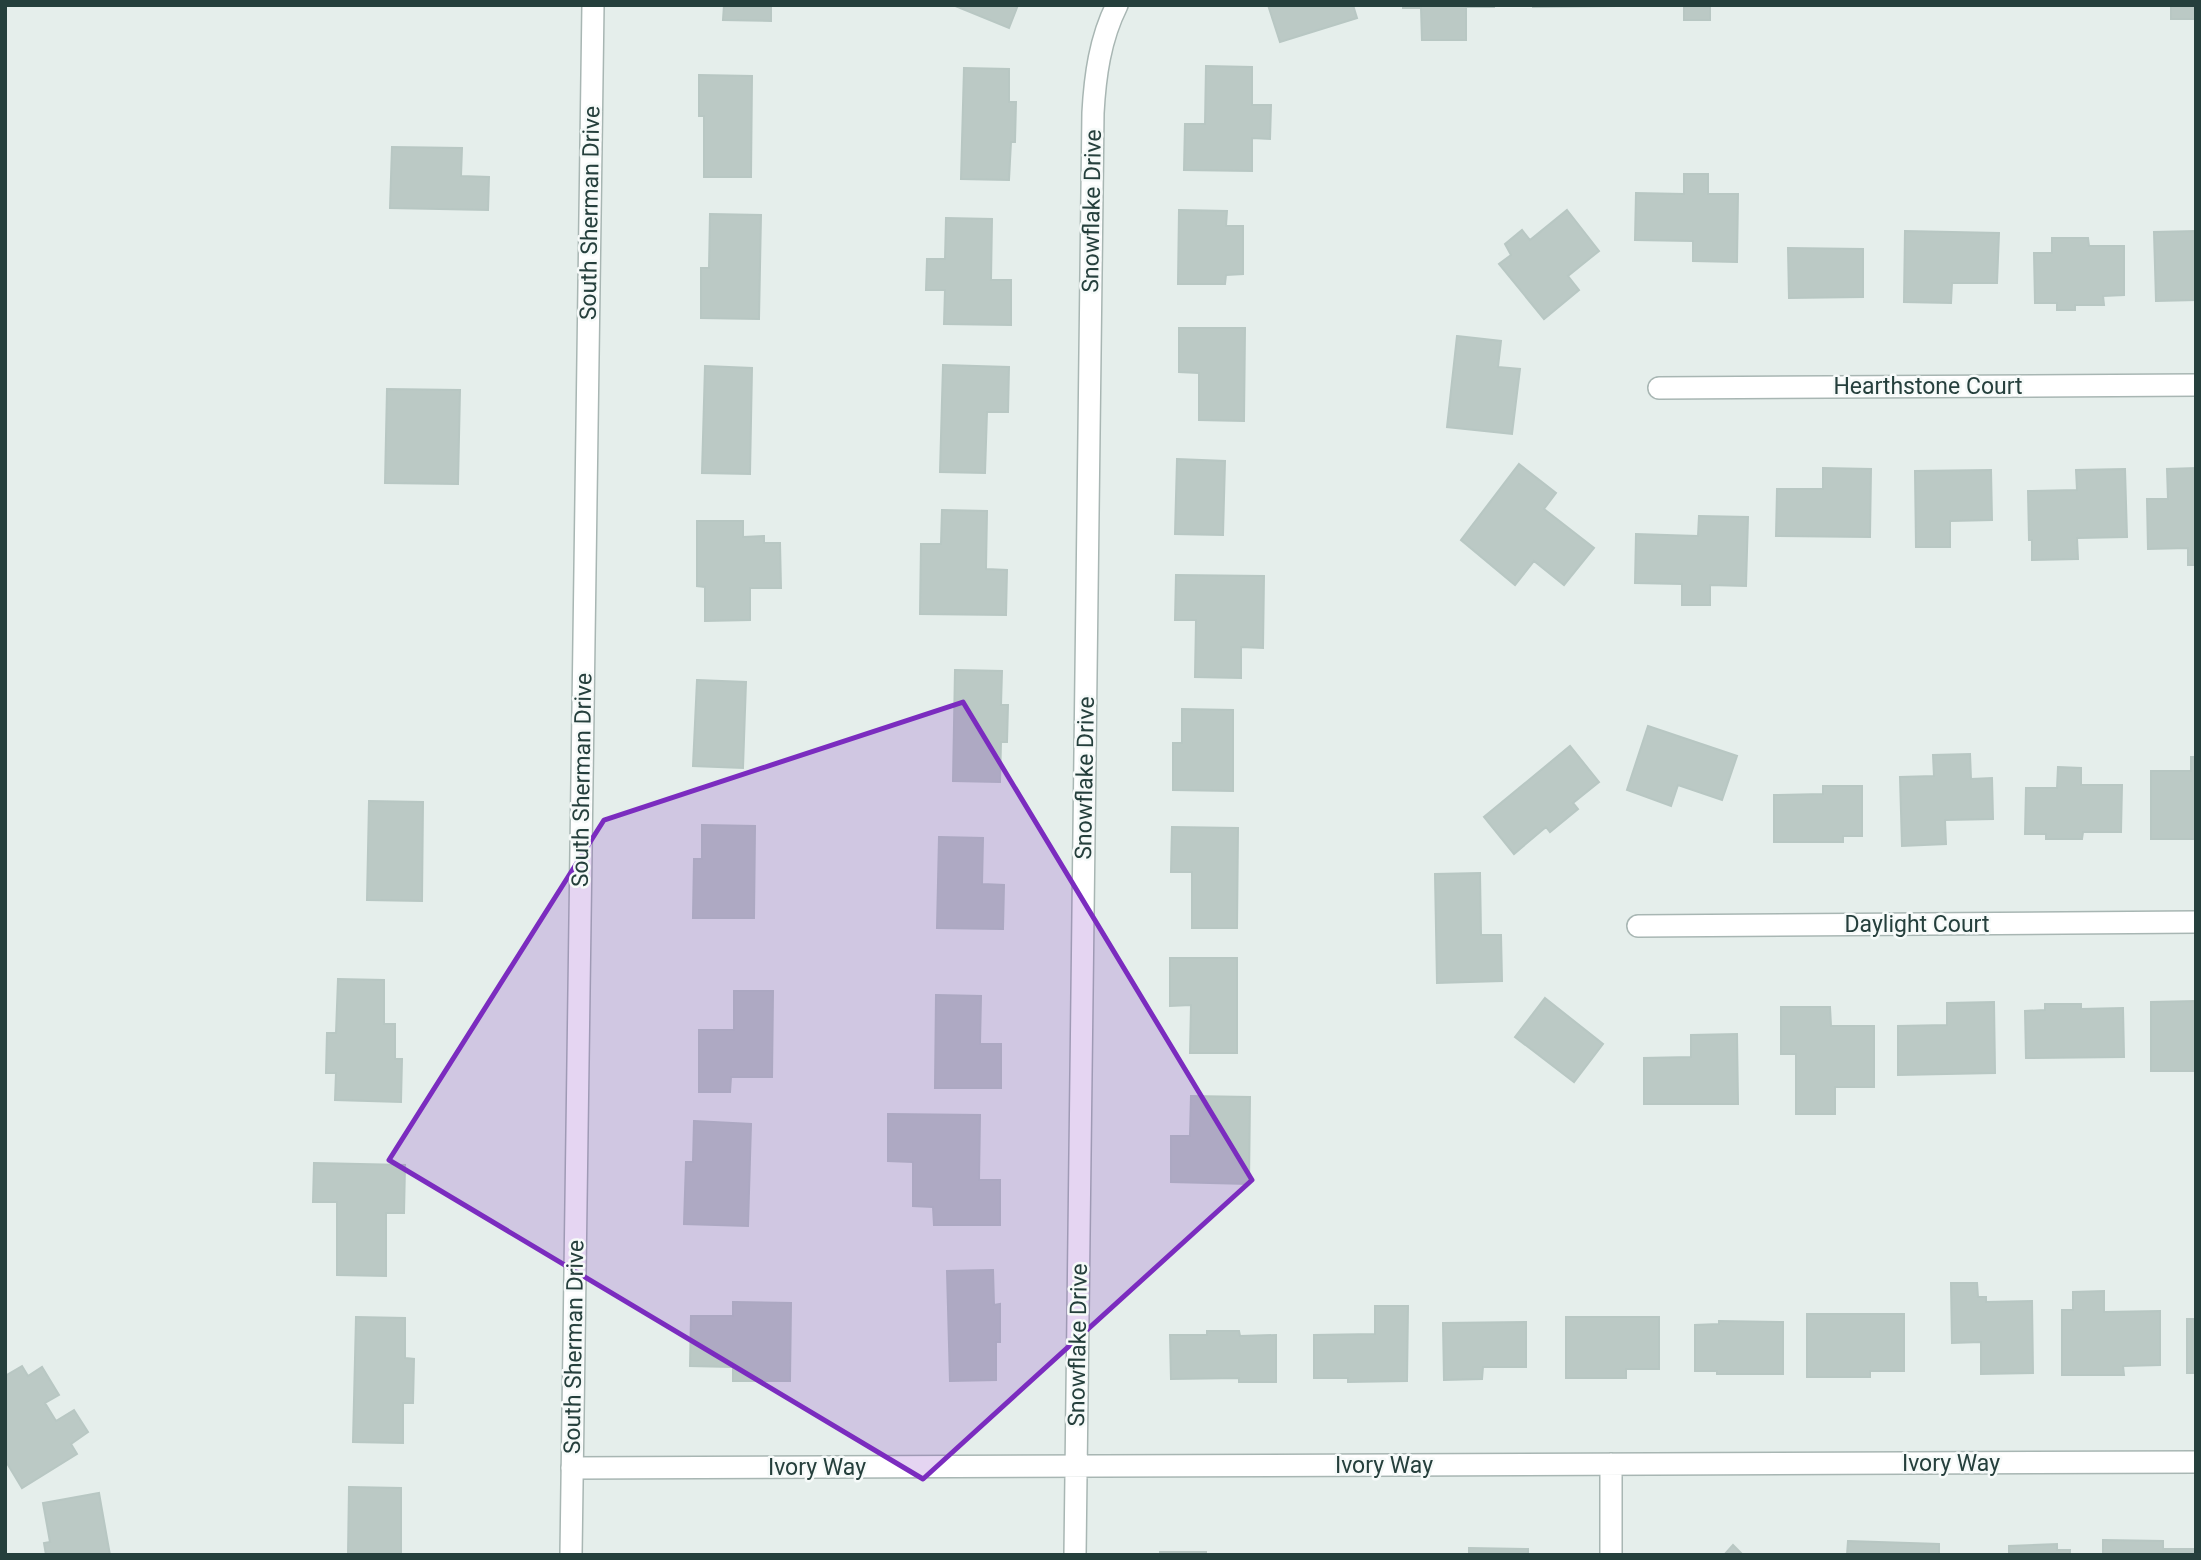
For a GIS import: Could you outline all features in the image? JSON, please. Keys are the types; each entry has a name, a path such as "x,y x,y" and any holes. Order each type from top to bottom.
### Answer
{"street":[{"name":"South Sherman Drive","path":"571,1555 593,5"},
{"name":"Snowflake Drive","path":"1075,1555 1093,113 1101,48 1117,5"},
{"name":"Hearthstone Court","path":"1659,388 2196,385"},
{"name":"Daylight Court","path":"1638,926 2196,922"},
{"name":"Ivory Way","path":"572,1468 2196,1462"},
{"path":"1611,1464 1611,1555"}],"highlighted area":[{"path":"963,702 1252,1180 923,1479 389,1160 604,820"}],"building":[{"path":"724,5 771,5 771,21 723,20"},
{"path":"953,5 1018,5 1009,28"},
{"path":"1268,5 1353,5 1357,18 1280,42"},
{"path":"1403,5 1494,7 1466,7 1466,40 1422,40 1421,8 1403,8"},
{"path":"1614,5 1615,6 1533,7"},
{"path":"1684,5 1710,5 1710,20 1684,20"},
{"path":"2171,5 2196,5 2196,19 2171,19"},
{"path":"1206,66 1252,67 1252,105 1271,105 1270,139 1252,138 1252,171 1184,170 1185,124 1205,124"},
{"path":"964,68 1009,69 1009,102 1016,102 1015,142 1011,142 1009,180 961,179"},
{"path":"699,75 752,76 751,177 704,177 704,116 699,116"},
{"path":"392,147 462,148 461,176 489,177 488,210 390,208"},
{"path":"1684,174 1708,174 1708,194 1738,194 1737,262 1693,261 1693,241 1635,240 1636,193 1684,194"},
{"path":"1179,210 1227,211 1226,226 1243,226 1243,274 1226,275 1225,284 1178,284"},
{"path":"1567,210 1599,251 1568,276 1579,290 1544,319 1499,264 1511,255 1505,244 1522,230 1530,240"},
{"path":"710,214 761,215 759,319 701,318 701,268 709,268"},
{"path":"946,218 992,219 991,280 1011,280 1011,325 944,324 945,290 926,290 927,259 945,259"},
{"path":"1905,231 1999,233 1997,283 1952,283 1951,303 1904,302"},
{"path":"2196,231 2196,300 2156,301 2154,232"},
{"path":"2052,238 2088,238 2089,246 2124,246 2124,295 2103,296 2104,305 2075,305 2075,310 2057,310 2057,303 2035,303 2034,253 2052,253"},
{"path":"1788,248 1863,249 1863,297 1789,298"},
{"path":"1179,328 1245,328 1244,421 1199,420 1199,373 1179,372"},
{"path":"1457,336 1501,341 1498,367 1520,369 1512,434 1447,427"},
{"path":"943,365 1009,367 1008,412 987,412 985,473 940,472"},
{"path":"705,366 752,368 750,474 702,473"},
{"path":"387,389 460,390 458,484 385,483"},
{"path":"1177,459 1225,461 1223,535 1175,534"},
{"path":"1519,464 1556,493 1544,509 1594,548 1564,585 1534,561 1515,585 1461,540"},
{"path":"1823,468 1871,469 1870,537 1776,536 1777,489 1823,489"},
{"path":"2196,468 2196,565 2188,565 2188,548 2148,549 2147,499 2168,499 2167,469"},
{"path":"2125,469 2127,537 2077,538 2078,559 2032,560 2028,491 2077,490 2076,470"},
{"path":"1991,470 1992,520 1950,521 1950,547 1916,547 1915,471"},
{"path":"942,510 987,511 986,569 1007,570 1006,615 920,614 921,544 941,544"},
{"path":"1699,516 1748,517 1746,586 1710,585 1710,605 1682,605 1682,584 1635,583 1636,534 1698,536"},
{"path":"697,521 743,521 743,537 764,536 764,543 780,543 781,588 750,588 750,620 705,621 705,587 697,586"},
{"path":"1176,575 1264,576 1263,648 1241,647 1241,678 1195,677 1196,620 1175,620"},
{"path":"955,670 1002,671 1001,705 1008,705 1007,742 1001,742 1000,782 953,781"},
{"path":"697,680 746,682 743,768 693,766"},
{"path":"1182,709 1233,710 1233,791 1173,790 1173,743 1182,743"},
{"path":"1648,726 1737,756 1722,800 1678,785 1671,806 1627,790"},
{"path":"1570,746 1599,782 1573,803 1578,809 1550,832 1546,827 1514,854 1484,817"},
{"path":"1970,754 1971,779 1992,778 1993,819 1945,820 1946,844 1902,846 1900,777 1934,776 1933,755"},
{"path":"2191,757 2196,757 2196,839 2151,839 2151,771 2191,771"},
{"path":"2058,767 2081,768 2081,785 2122,785 2121,832 2083,832 2082,839 2046,839 2046,834 2025,834 2026,788 2057,788"},
{"path":"1823,786 1862,786 1862,836 1843,836 1843,842 1774,842 1774,795 1823,794"},
{"path":"369,801 423,802 422,901 367,900"},
{"path":"702,825 755,826 754,918 693,918 694,859 702,859"},
{"path":"1172,827 1238,828 1237,928 1192,928 1192,872 1171,872"},
{"path":"939,837 983,838 982,884 1004,885 1003,929 937,928"},
{"path":"1480,873 1481,935 1501,935 1502,981 1437,983 1435,874"},
{"path":"1170,958 1237,958 1237,1053 1190,1053 1191,1005 1170,1006"},
{"path":"338,979 384,980 384,1024 395,1024 395,1059 402,1059 401,1102 335,1100 336,1073 326,1073 327,1033 336,1033"},
{"path":"734,991 773,991 772,1077 731,1077 730,1092 699,1092 699,1030 734,1030"},
{"path":"936,995 981,996 980,1044 1001,1044 1001,1088 935,1088"},
{"path":"1545,998 1603,1044 1574,1082 1515,1037"},
{"path":"2196,1001 2196,1071 2151,1071 2151,1002"},
{"path":"1994,1002 1995,1073 1898,1075 1898,1026 1947,1025 1947,1003"},
{"path":"2045,1004 2081,1004 2081,1009 2123,1008 2124,1057 2026,1058 2025,1011 2045,1010"},
{"path":"1781,1007 1830,1007 1831,1026 1874,1026 1874,1087 1835,1087 1835,1114 1796,1114 1796,1054 1781,1054"},
{"path":"1737,1034 1738,1104 1644,1104 1644,1058 1691,1057 1691,1035"},
{"path":"1191,1096 1250,1097 1249,1184 1171,1182 1171,1136 1190,1136"},
{"path":"888,1114 980,1115 979,1180 1000,1180 1000,1225 934,1225 933,1207 913,1206 913,1162 888,1161"},
{"path":"694,1121 751,1124 748,1226 684,1224 686,1162 693,1162"},
{"path":"314,1163 405,1165 404,1213 386,1213 386,1276 337,1275 337,1202 313,1202"},
{"path":"993,1270 994,1305 1000,1304 996,1380 950,1381 947,1271"},
{"path":"1951,1283 1977,1283 1978,1297 1986,1297 1986,1302 2032,1301 2033,1373 1981,1374 1981,1342 1952,1343"},
{"path":"2104,1291 2104,1312 2160,1311 2160,1365 2123,1366 2124,1375 2062,1375 2062,1310 2073,1310 2073,1292"},
{"path":"733,1302 791,1303 790,1381 733,1381 733,1367 690,1366 691,1316 733,1316"},
{"path":"1375,1306 1408,1306 1407,1381 1348,1382 1348,1378 1314,1378 1314,1335 1375,1334"},
{"path":"1807,1314 1904,1314 1904,1371 1870,1371 1870,1377 1807,1377"},
{"path":"356,1317 405,1318 405,1358 414,1359 413,1403 403,1403 403,1443 353,1442"},
{"path":"1566,1317 1659,1317 1659,1369 1626,1369 1626,1378 1566,1378"},
{"path":"2187,1319 2196,1319 2196,1373 2187,1373"},
{"path":"1719,1321 1783,1322 1783,1374 1717,1374 1717,1371 1695,1371 1695,1325 1719,1324"},
{"path":"1526,1322 1526,1367 1483,1367 1482,1379 1444,1380 1443,1323"},
{"path":"1207,1331 1239,1331 1240,1336 1276,1335 1276,1382 1239,1382 1239,1378 1171,1379 1170,1335 1207,1335"},
{"path":"22,1366 28,1376 42,1367 59,1395 45,1403 56,1421 74,1410 88,1432 71,1444 77,1454 22,1488 5,1460 5,1376"},
{"path":"349,1487 401,1488 401,1555 348,1555"},
{"path":"99,1493 110,1555 46,1555 44,1543 50,1542 43,1503"},
{"path":"2103,1540 2163,1541 2163,1549 2196,1549 2196,1555 2103,1555"},
{"path":"1848,1541 1939,1544 1939,1555 1847,1555"},
{"path":"2057,1544 2057,1550 2070,1550 2070,1555 2009,1555 2009,1546"},
{"path":"1733,1545 1743,1555 1724,1555"},
{"path":"1469,1548 1528,1549 1528,1555 1469,1555"},
{"path":"1160,1552 1206,1552 1206,1555 1160,1555"}]}
